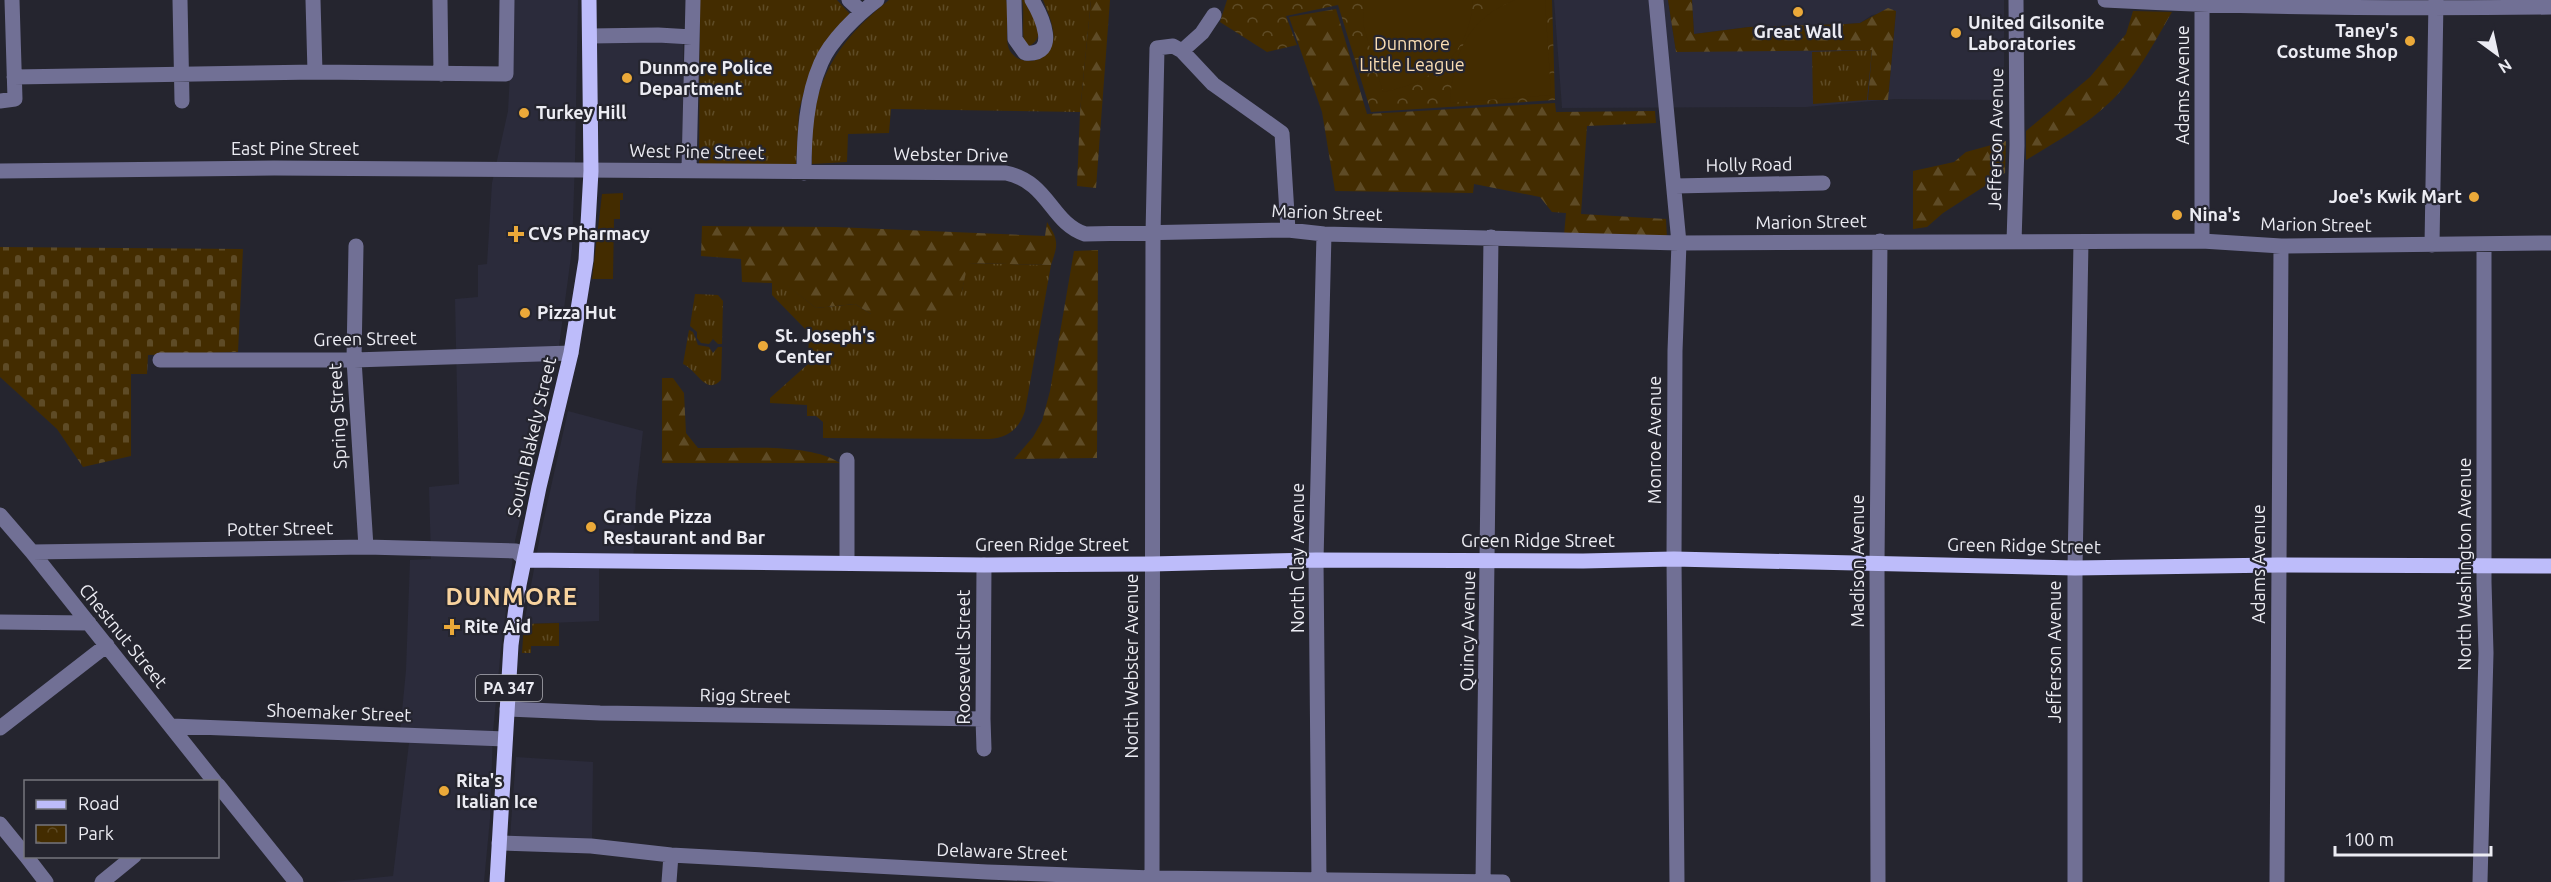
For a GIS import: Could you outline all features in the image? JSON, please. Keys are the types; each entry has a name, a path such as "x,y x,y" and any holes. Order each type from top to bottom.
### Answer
{"main road":[{"name":"South Blakely Street","path":"497,882 507,709 519,585 539,487 571,353 586,260 591,171 589,0"},
{"name":"Green Ridge Street","path":"525,560 848,561 984,565 1316,560 1674,559 2075,568 2278,565 2551,566"}],"street":[{"path":"0,101 15,99 12,0"},
{"path":"180,0 182,101"},
{"path":"313,0 315,72"},
{"path":"440,0 441,74"},
{"path":"14,77 315,72 506,74 507,0"},
{"path":"689,170 693,0"},
{"path":"849,0 862,12"},
{"path":"804,173 805,129 821,62 862,12 877,0"},
{"path":"1014,0 1015,39 1025,53 1032,54 1038,51 1046,37 1044,22 1032,0"},
{"name":"Monroe Avenue","path":"1656,0 1679,243 1675,351 1674,559 1677,882"},
{"name":"Jefferson Avenue","path":"2014,242 2018,145 2016,0"},
{"path":"2105,0 2551,6"},
{"name":"Adams Avenue","path":"2202,3 2202,241"},
{"path":"2432,245 2435,4"},
{"path":"1182,51 1202,33 1216,8"},
{"path":"590,36 658,34 692,37"},
{"path":"1153,234 1155,52 1162,45 1173,46 1182,51 1213,84 1282,133 1288,230"},
{"name":"East Pine Street","path":"0,171 285,168 591,171"},
{"name":"West Pine Street","path":"591,171 689,170 804,173"},
{"name":"Webster Drive","path":"804,173 1012,174 1039,189 1073,230"},
{"name":"Holly Road","path":"1675,186 1823,183"},
{"name":"Marion Street","path":"1073,230 1085,234 1288,230 1324,234 1679,243 2202,241 2281,246 2551,243"},
{"name":"North Webster Avenue","path":"1152,880 1153,234"},
{"name":"North Clay Avenue","path":"1319,881 1316,560 1324,234"},
{"name":"Quincy Avenue","path":"1483,882 1491,237"},
{"name":"Madison Avenue","path":"1878,882 1877,563 1880,241"},
{"name":"Jefferson Avenue","path":"2075,882 2075,568 2081,242"},
{"name":"North Washington Avenue","path":"2480,882 2486,653 2484,245"},
{"name":"Spring Street","path":"356,246 354,360 366,547"},
{"name":"Adams Avenue","path":"2277,882 2281,246"},
{"name":"Green Street","path":"160,360 354,360 571,353"},
{"path":"847,460 848,561"},
{"name":"Chestnut Street","path":"0,515 107,645 212,780"},
{"name":"Potter Street","path":"32,552 366,547 516,550 525,560"},
{"name":"Roosevelt Street","path":"984,565 982,719 984,749"},
{"path":"0,622 89,623"},
{"path":"0,728 107,645"},
{"name":"Rigg Street","path":"507,709 600,713 982,719"},
{"name":"Shoemaker Street","path":"171,726 505,739"},
{"name":"Chestnut Street","path":"219,788 296,882"},
{"path":"0,824 24,854"},
{"name":"Delaware Street","path":"499,843 591,846 881,874 1152,880 1503,882"},
{"path":"669,882 671,855"},
{"path":"28,858 46,882"},
{"path":"102,882 132,858"}],"shaded area":[{"path":"514,0 578,0 572,249 559,346 515,541 493,732 490,819 484,882 334,882 393,876 409,743 399,743 406,670 410,560 431,559 429,487 459,484 455,299 478,297 478,265 487,264 492,183 508,111"},
{"path":"1554,0 1668,0 1676,51 1873,50 1868,100 1888,99 1896,11 1872,15 1860,23 1749,27 1694,34 1692,0 2004,0 2004,100 1895,99 1806,107 1562,108"},
{"path":"597,40 683,42 685,170 599,164"},
{"path":"568,411 643,431 636,493 633,568 599,569 599,621 524,624 540,536"},
{"path":"516,757 593,762 592,842 510,837"}],"green space":[{"path":"700,0 837,0 850,14 806,85 799,110 796,165 699,165"},
{"path":"889,0 1006,0 1010,51 1020,59 1032,61 1039,59 1049,51 1053,40 1053,28 1043,0 1091,0 1080,112 891,109 889,133 848,134 847,162 812,164 814,114 827,72 852,35"},
{"path":"1022,0 1025,0 1037,24 1038,37 1029,46 1024,40"},
{"path":"1091,0 1110,0 1096,188 1077,186 1080,112"},
{"name":"Dunmore Little League","path":"1227,0 1552,0 1555,100 1371,112 1338,5 1286,16 1297,45 1267,52 1220,22"},
{"path":"1364,0 1473,0 1465,36 1457,51 1446,63 1418,81 1383,92 1363,24"},
{"path":"1515,0 1545,0 1551,95 1450,103 1455,69 1466,40 1485,17"},
{"path":"1668,0 1692,0 1694,34 1749,27 1860,23 1888,8 1896,11 1888,100 1868,100 1872,50 1676,52"},
{"path":"1336,9 1367,114 1555,103 1556,112 1655,111 1656,123 1587,126 1581,214 1666,219 1667,239 1564,235 1566,213 1552,212 1540,197 1474,184 1473,193 1335,191 1322,112 1289,17"},
{"path":"2133,11 2172,12 2144,60 2119,93 2080,127 2026,160 2026,131 2090,77 2126,34"},
{"path":"1872,50 1867,100 1813,104 1812,52"},
{"path":"2006,141 2005,173 1943,213 1927,227 1913,229 1913,171 1954,162 1966,152"},
{"path":"623,193 623,200 620,200 620,219 614,219 613,279 592,279 602,194"},
{"path":"1047,222 1056,243 1051,265 968,263 962,291 949,314 871,314 855,304 816,308 772,274 772,283 742,282 741,259 701,256 702,226 835,227 1045,236"},
{"path":"0,247 243,249 238,352 148,355 147,374 131,374 131,456 83,467 57,429 0,377"},
{"path":"1098,250 1097,458 1014,459 1033,437 1042,421 1050,391 1074,251"},
{"path":"967,263 1051,265 1025,411 1020,423 1012,431 1002,437 989,439 823,438 823,422 816,416 807,416 807,405 770,403 770,398 808,364 809,333 772,295 772,273 816,308 855,304 871,314 962,291"},
{"path":"695,294 718,295 723,301 722,344 718,344 713,339 709,344 701,343 697,338 697,332 690,326"},
{"path":"689,330 693,332 698,345 709,347 713,353 718,347 722,347 721,380 716,384 706,384 683,364"},
{"path":"662,378 673,378 684,393 686,433 698,448 792,449 827,456 840,463 662,463"},
{"path":"559,623 559,646 531,646 531,653 522,653 524,624"}],"place":[{"name":"Great Wall","path":"1798,12"},
{"name":"United Gilsonite Laboratories","path":"1956,33"},
{"name":"Taney's Costume Shop","path":"2410,41"},
{"name":"Dunmore Police Department","path":"627,78"},
{"name":"Turkey Hill","path":"524,113"},
{"name":"Joe's Kwik Mart","path":"2474,197"},
{"name":"Nina's","path":"2177,215"},
{"name":"CVS Pharmacy","path":"516,234"},
{"name":"Pizza Hut","path":"525,313"},
{"name":"St. Joseph's Center","path":"763,346"},
{"name":"Grande Pizza Restaurant and Bar","path":"591,527"},
{"name":"Rite Aid","path":"452,627"},
{"name":"Rita's Italian Ice","path":"444,791"}],"district":[{"name":"DUNMORE","path":"512,597"}]}
